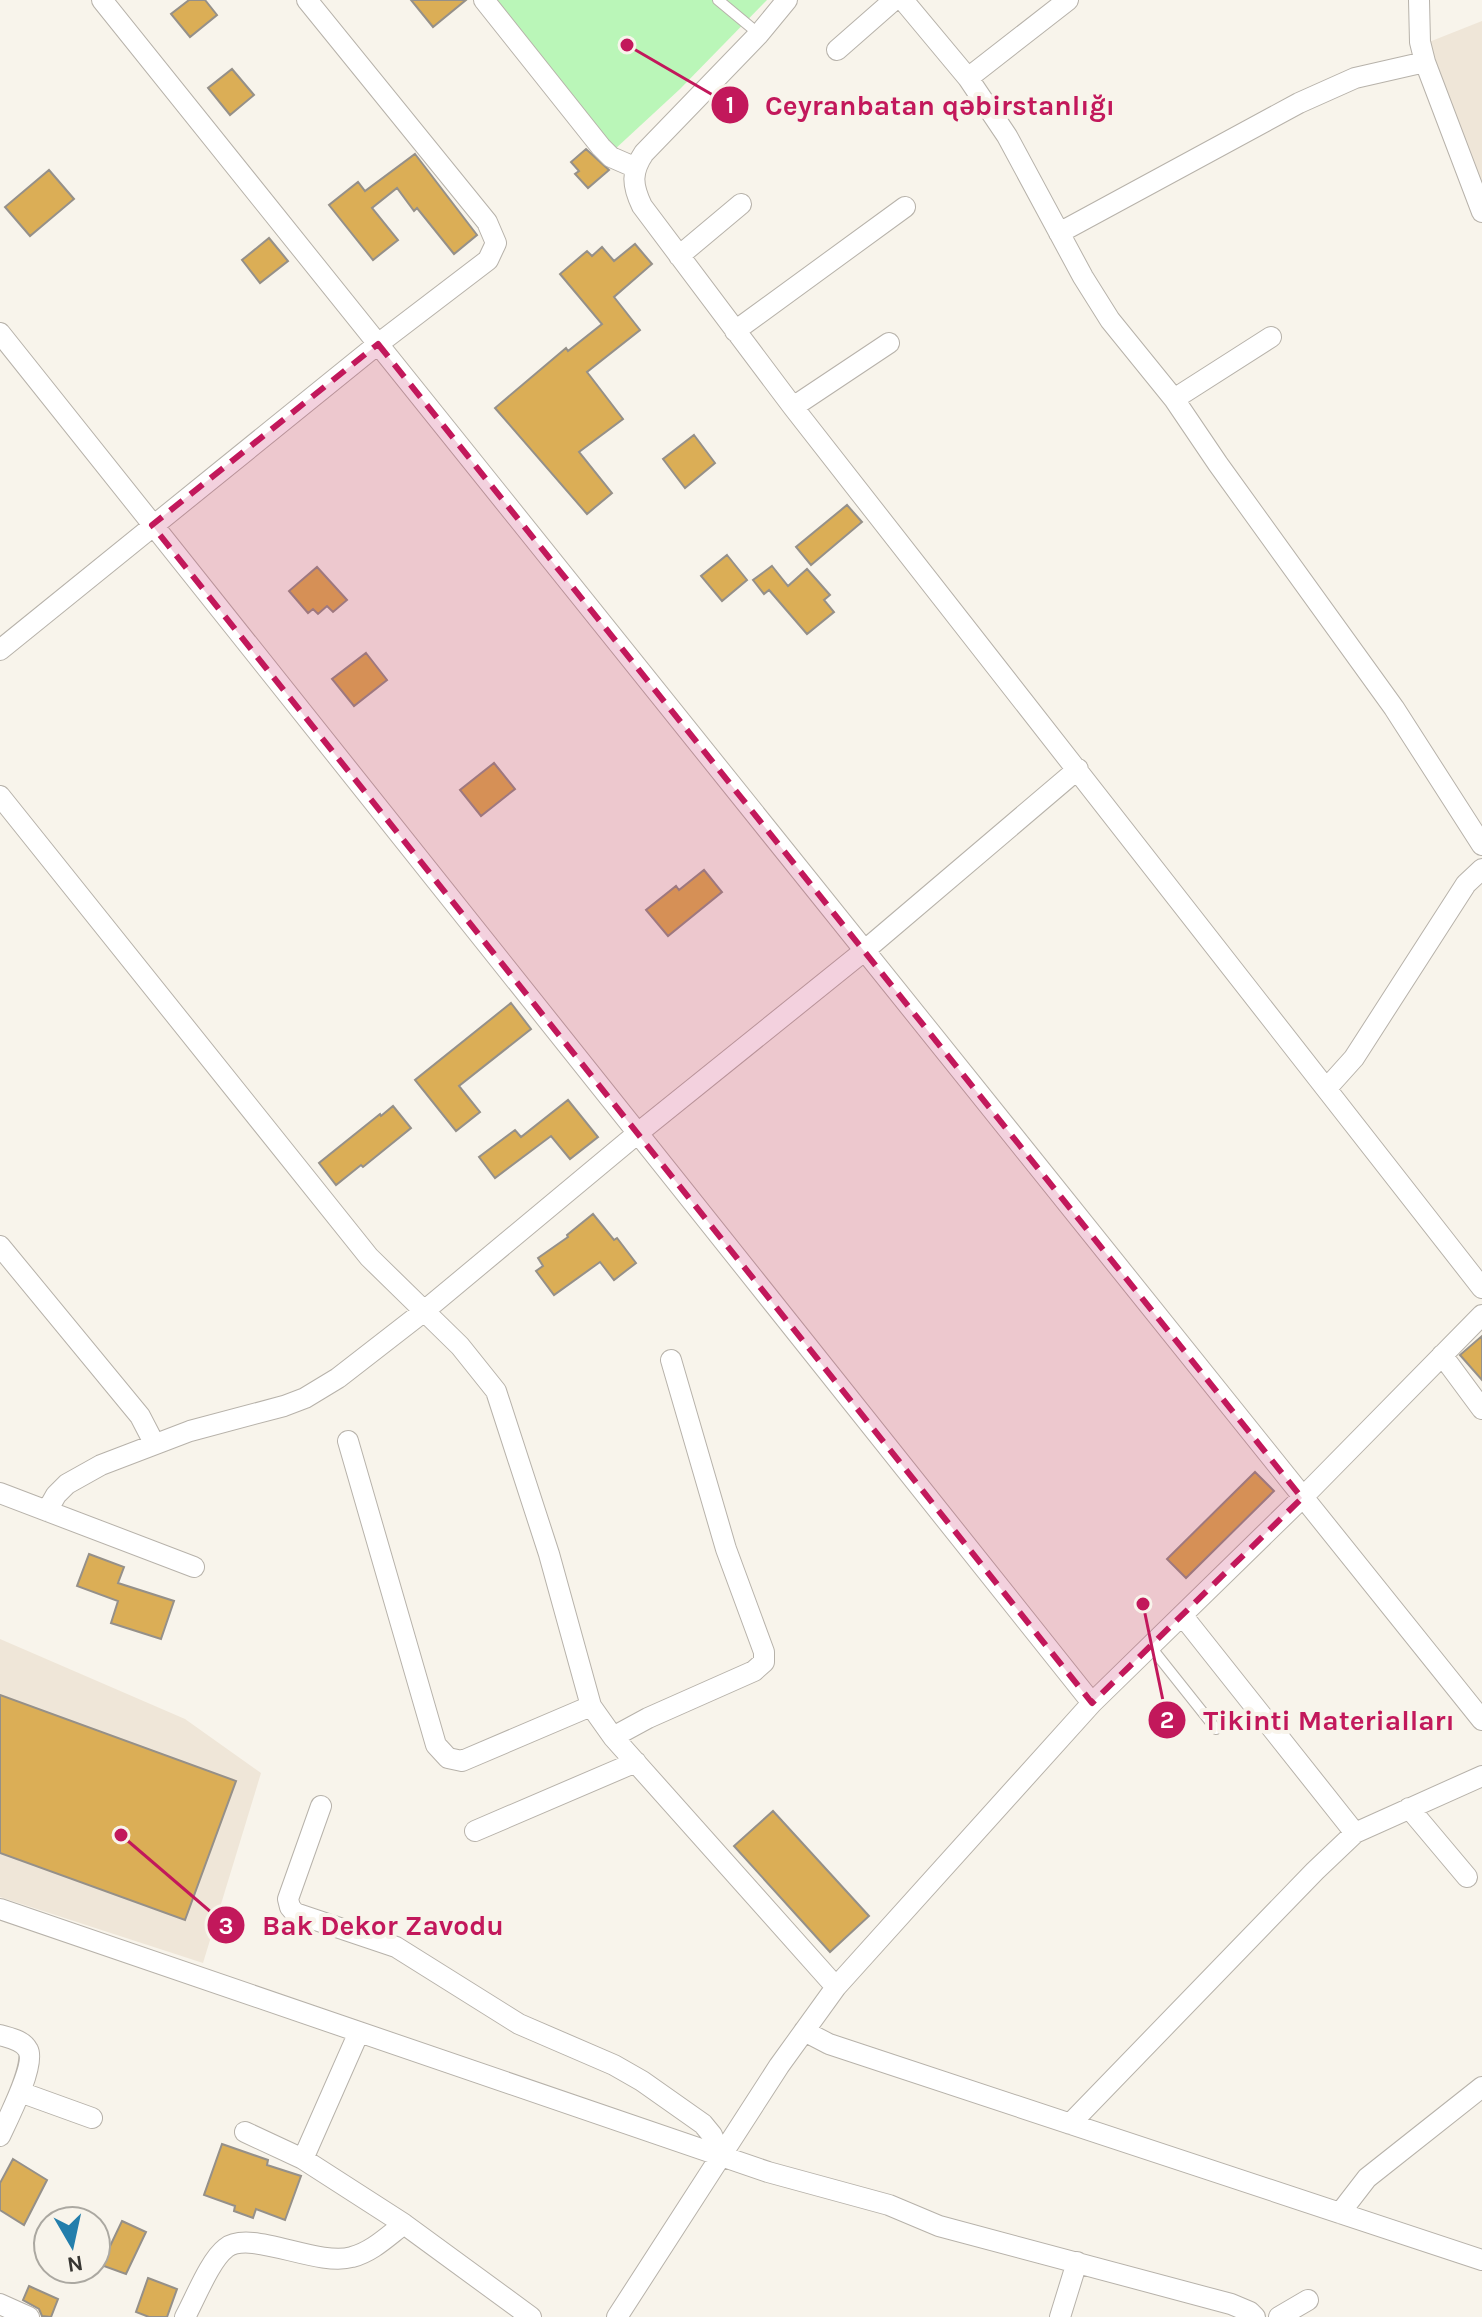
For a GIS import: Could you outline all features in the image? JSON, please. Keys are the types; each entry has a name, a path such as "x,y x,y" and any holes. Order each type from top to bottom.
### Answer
{"street":[{"path":"102,0 1482,1720"},
{"path":"0,650 378,344 488,260 496,243 487,222 307,0"},
{"path":"484,0 601,147 611,157 634,167"},
{"path":"787,0 759,34 644,153 634,167 638,199 793,407 1482,1288"},
{"path":"837,50 894,0"},
{"path":"903,0 968,78 1007,136 1083,277 1110,320 1174,399 1394,708 1482,845"},
{"path":"968,78 1068,0"},
{"path":"1419,0 1420,42 1425,62 1482,212"},
{"path":"1059,233 1299,103 1355,78 1425,62"},
{"path":"679,256 741,204"},
{"path":"735,331 905,207"},
{"path":"0,333 1092,1703"},
{"path":"1174,399 1271,337"},
{"path":"793,407 889,343"},
{"path":"47,1511 56,1495 84,1473 154,1443 305,1398 338,1378 864,951 1078,769"},
{"path":"0,796 369,1257 460,1346 496,1391 549,1554 591,1706 613,1737 836,1987"},
{"path":"1327,1088 1354,1058 1466,884 1482,869"},
{"path":"0,1246 140,1416 154,1443"},
{"path":"617,2317 720,2155 836,1987 1092,1703 1302,1498 1482,1315"},
{"path":"1442,1355 1482,1409"},
{"path":"613,1737 754,1671 764,1662 764,1652 726,1549 671,1360"},
{"path":"348,1441 436,1745 448,1758 462,1761 591,1706"},
{"path":"0,1493 194,1567"},
{"path":"1182,1615 1355,1833"},
{"path":"475,1831 636,1762"},
{"path":"1070,2124 1355,1833 1482,1776"},
{"path":"321,1806 288,1899 295,1913 396,1947 527,2029 614,2065 703,2124 712,2135 720,2155"},
{"path":"1409,1808 1467,1877"},
{"path":"0,1909 806,2184 889,2205 939,2226 1231,2304 1255,2317"},
{"path":"804,2031 829,2044 1482,2260"},
{"path":"303,2159 359,2032"},
{"path":"0,2035 21,2042 29,2051 30,2058 20,2092 0,2136"},
{"path":"1340,2213 1367,2178 1482,2087"},
{"path":"20,2092 92,2118"},
{"path":"245,2132 303,2159 404,2224 531,2317"},
{"path":"185,2317 218,2257 227,2247 243,2241 329,2260 349,2259 364,2254 404,2224"},
{"path":"1060,2317 1077,2262"},
{"path":"1279,2317 1308,2300"},
{"path":"0,2304 29,2317"}],"lane":[{"path":"718,0 759,34"},
{"path":"1150,1646 1216,1729"}],"highlighted area":[{"path":"378,344 1302,1498 1092,1703 152,525"}],"shaded area":[{"path":"1482,21 1482,192 1429,42"},
{"path":"0,1639 185,1719 261,1773 203,1963 0,1897"}],"green space":[{"path":"495,0 767,0 680,89 614,150"}],"building":[{"path":"189,0 205,0 217,15 190,37 171,14"},
{"path":"411,0 466,0 433,27"},
{"path":"232,69 254,95 230,115 208,88"},
{"path":"586,149 609,170 588,188 575,174 579,171 571,162"},
{"path":"415,154 477,235 454,254 397,188 372,208 398,240 373,260 329,205 358,182 365,191"},
{"path":"49,170 74,199 30,236 5,207"},
{"path":"269,238 288,261 260,283 242,260"},
{"path":"635,244 652,264 614,297 640,330 587,372 623,419 579,452 612,493 587,514 495,408 566,348 568,351 602,324 560,274 587,251 592,256 602,247 614,261"},
{"path":"694,435 715,463 685,488 663,459"},
{"path":"847,505 862,522 811,565 796,547"},
{"path":"727,555 747,580 722,601 701,576"},
{"path":"772,566 788,586 807,569 830,595 824,600 834,612 807,634 769,590 764,594 753,580"},
{"path":"317,567 347,600 333,612 327,606 318,614 313,609 308,613 289,591"},
{"path":"366,653 387,680 354,706 332,679"},
{"path":"494,763 515,789 481,816 460,790"},
{"path":"704,870 722,892 668,936 646,910 676,886 679,890"},
{"path":"511,1003 531,1029 459,1086 480,1112 456,1131 415,1080"},
{"path":"568,1100 598,1137 570,1159 551,1136 495,1178 479,1157 515,1130 521,1137"},
{"path":"393,1106 411,1128 336,1185 319,1163"},
{"path":"593,1214 636,1263 614,1280 600,1262 554,1295 536,1271 543,1266 538,1258"},
{"path":"1482,1336 1482,1380 1460,1355"},
{"path":"1255,1472 1274,1491 1186,1578 1167,1559"},
{"path":"89,1554 124,1567 118,1583 174,1601 161,1639 111,1623 118,1601 77,1586"},
{"path":"0,1695 236,1781 185,1920 0,1853"},
{"path":"773,1811 869,1916 830,1952 734,1846"},
{"path":"222,2144 268,2160 267,2165 301,2176 285,2220 256,2209 253,2218 234,2211 235,2206 204,2195"},
{"path":"13,2159 47,2180 24,2225 0,2210 0,2183"},
{"path":"122,2221 146,2232 126,2274 112,2269 112,2242"},
{"path":"148,2278 177,2289 167,2317 149,2317 136,2312"},
{"path":"29,2286 58,2299 51,2317 42,2316 39,2309 23,2300"}],"place":[{"name":"Ceyranbatan qəbirstanlığı","path":"627,45"},
{"name":"Tikinti Materialları","path":"1143,1604"},
{"name":"Bak Dekor Zavodu","path":"121,1835"}]}
